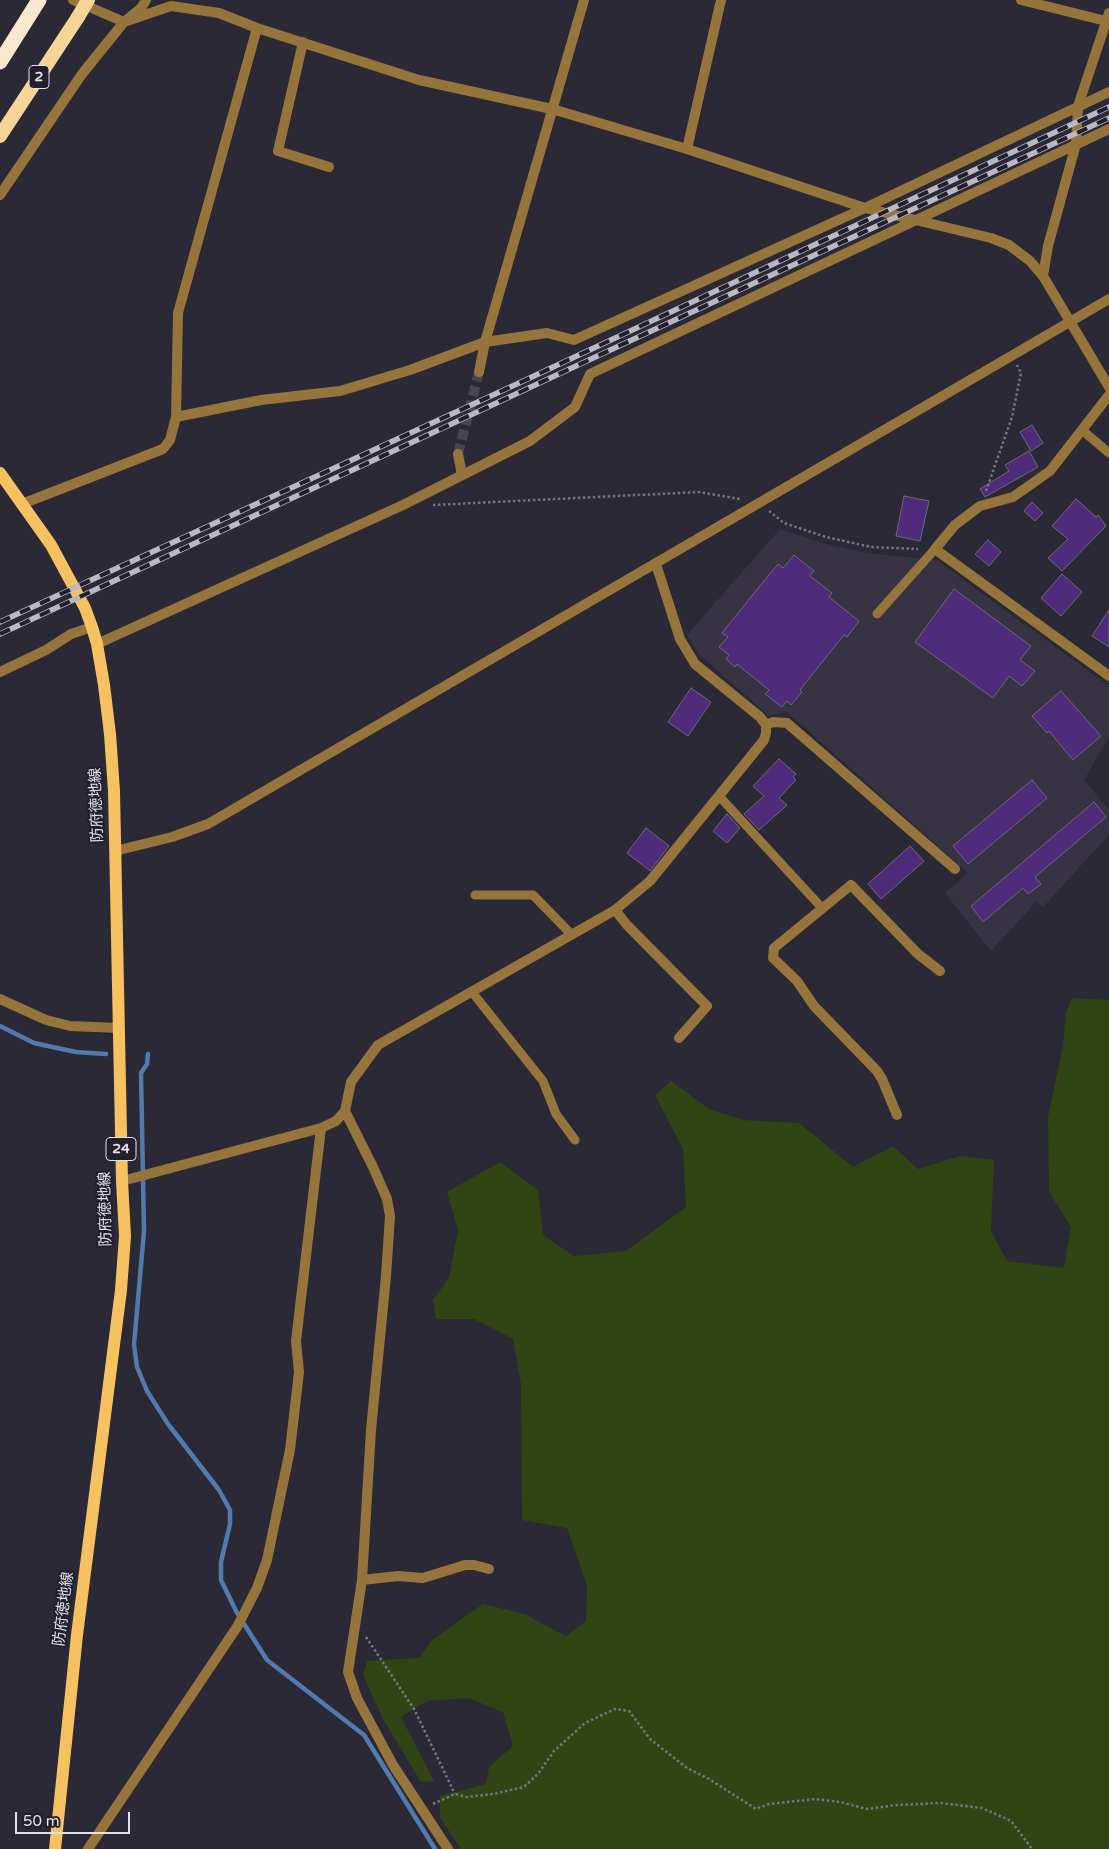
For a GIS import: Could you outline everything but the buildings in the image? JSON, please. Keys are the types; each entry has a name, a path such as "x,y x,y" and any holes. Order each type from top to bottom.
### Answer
{"highway":[{"path":"0,62 39,0"},
{"name":"2","path":"0,136 88,0"}],"main road":[{"name":"防府徳地線","path":"0,473 61,561 92,626 97,644 110,734 114,791 122,1181 125,1236 121,1290 79,1625 55,1849"}],"street":[{"path":"73,0 124,22 171,6 219,13 257,28 419,80 552,109 687,149 865,208 991,238 1009,245 1030,261 1043,276 1109,387"},
{"path":"0,195 82,74 124,22 141,8 146,0"},
{"path":"479,372 485,342 584,0"},
{"path":"687,149 721,0"},
{"path":"1021,0 1108,17 1078,106 1076,144 1048,246 1043,276"},
{"path":"22,504 162,449 170,440 176,417 178,313 257,28"},
{"path":"303,42 278,151 329,166"},
{"path":"176,417 261,400 340,392 410,370 485,342 547,333 574,340 865,208 1109,92"},
{"path":"97,644 403,505 530,440 575,407 590,374 912,220 1109,129"},
{"path":"115,851 208,824 1109,298"},
{"path":"1109,395 1050,471 1013,497 980,506 955,525 935,549 1109,676"},
{"path":"458,454 462,476"},
{"path":"122,1181 321,1128 336,1121 345,1111 351,1082 378,1045 615,910 650,881 764,740 766,733 766,725 760,717 695,664 680,639 656,564"},
{"path":"0,672 46,650 71,634 92,626"},
{"path":"766,725 773,722 787,723 954,869"},
{"path":"897,1115 877,1071 814,1006 796,981 773,958 774,948 851,885 918,954 940,971"},
{"path":"615,910 627,925 707,1006 679,1038"},
{"path":"0,999 46,1020 70,1026 119,1028"},
{"path":"345,1111 373,1167 387,1200 390,1216 371,1430 362,1580 348,1672 357,1698 393,1765 448,1849"},
{"path":"88,1849 237,1627 257,1588 267,1560 290,1450 299,1372 296,1341 321,1128"},
{"path":"362,1580 398,1576 423,1578 465,1565 489,1569"}],"lane":[{"path":"1082,430 1109,453"},
{"path":"876,614 935,549"},
{"path":"718,796 822,908"},
{"path":"474,895 533,895 572,935"},
{"path":"472,992 543,1081 556,1114 575,1140"}],"path":[{"path":"980,506 1012,416 1021,373 1012,356"},
{"path":"433,505 699,492 760,503 784,523 826,538 871,548 935,549"},
{"path":"354,1630 364,1631 369,1642 414,1709 455,1794"},
{"path":"422,1808 455,1794 468,1797 493,1794 524,1786 538,1774 554,1751 585,1723 615,1709 629,1711 650,1739 687,1768 709,1779 756,1809 769,1804 815,1799 840,1802 867,1809 897,1805 940,1803 982,1808 1010,1821 1032,1849"}],"shaded area":[{"path":"780,529 822,543 867,553 936,560 1109,686 1109,737 1084,780 1109,810 1109,835 1043,907 1036,902 991,951 945,893 968,873 786,711 769,716 700,655 687,635"}],"green space":[{"path":"1072,998 1109,1000 1109,1849 461,1849 440,1818 440,1796 486,1784 489,1767 513,1746 503,1712 468,1698 427,1701 401,1717 434,1781 421,1782 383,1719 363,1675 367,1661 419,1658 432,1640 483,1604 524,1614 566,1636 586,1621 587,1586 567,1528 522,1520 521,1385 513,1339 474,1319 436,1319 433,1300 449,1278 458,1230 447,1192 500,1162 538,1190 543,1235 574,1256 626,1251 686,1207 683,1149 655,1095 671,1081 709,1109 743,1120 799,1123 853,1167 893,1146 918,1169 960,1156 994,1160 991,1231 1007,1261 1064,1268 1071,1227 1049,1192 1048,1117 1063,1046 1066,1012"}],"waterway":[{"path":"0,1026 34,1043 76,1052 106,1054"},
{"path":"148,1054 147,1064 141,1073 144,1231 134,1345 137,1367 147,1391 168,1424 219,1490 230,1510 230,1524 221,1562 221,1580 237,1613 267,1660 364,1735 435,1849"}],"tunnel":[{"path":"458,454 479,372"}],"railway":[{"path":"0,622 519,383 1109,107"},
{"path":"0,634 1109,118"}]}
